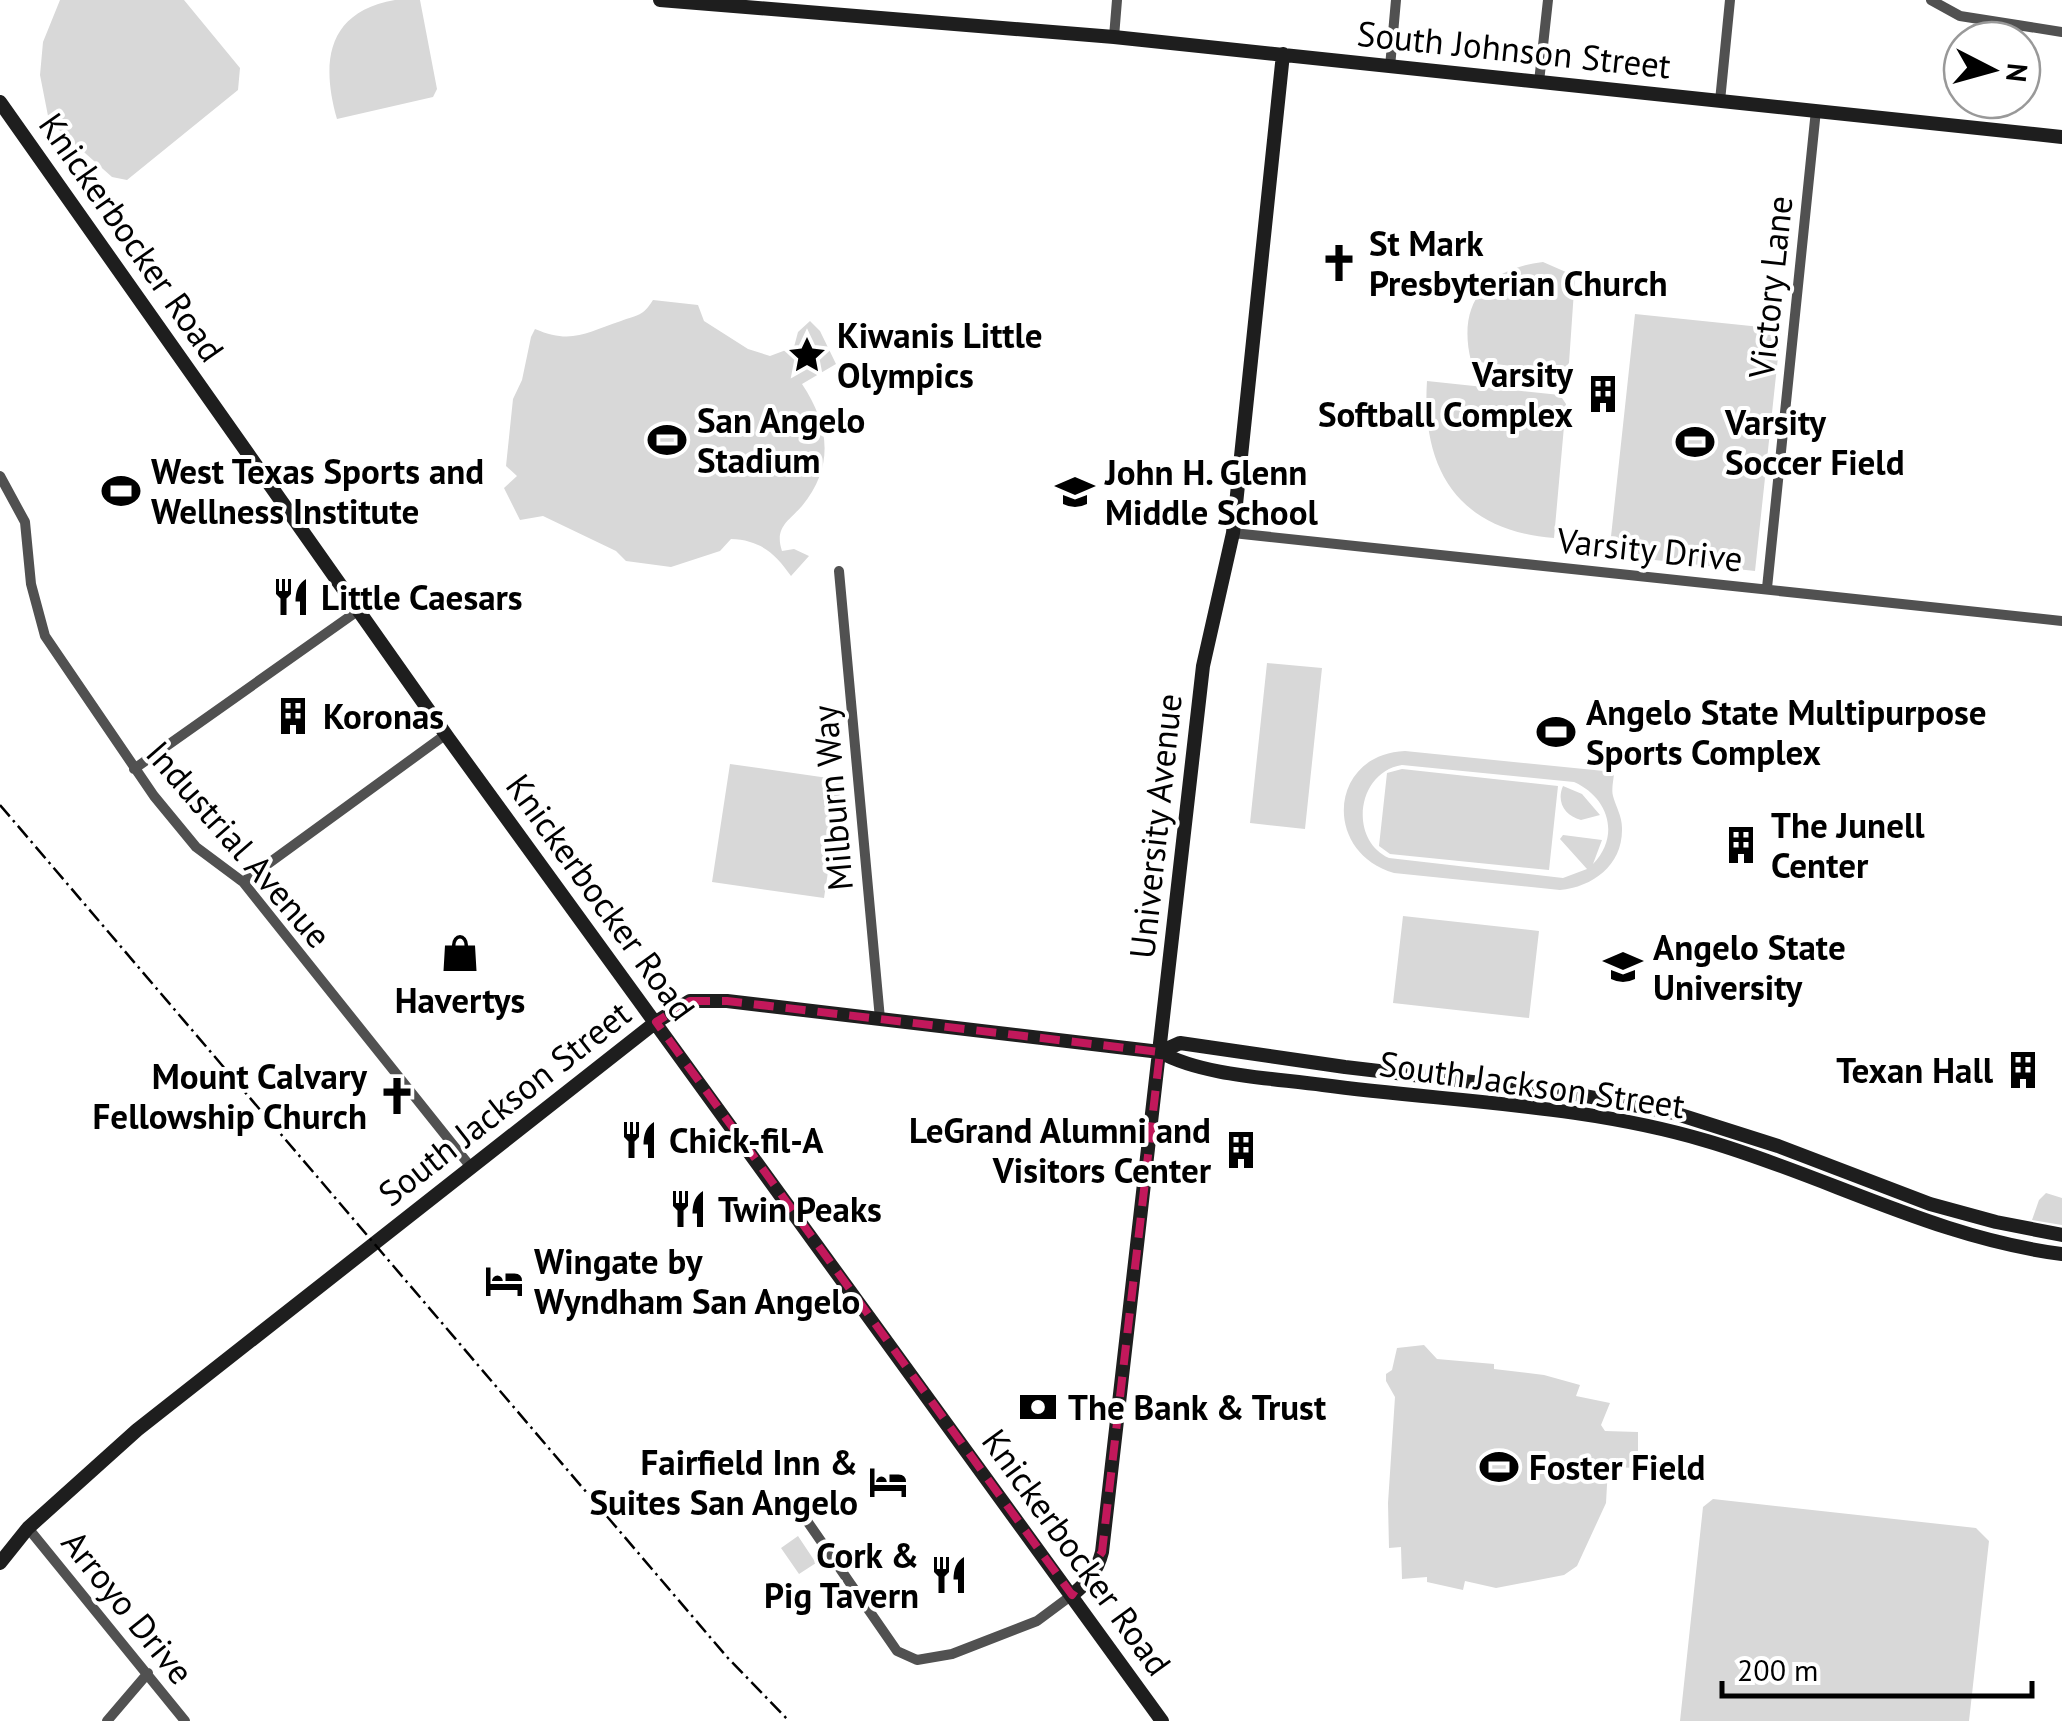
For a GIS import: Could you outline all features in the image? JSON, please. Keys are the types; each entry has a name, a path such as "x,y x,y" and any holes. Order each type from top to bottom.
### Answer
{"main road":[{"name":"South Johnson Street","path":"660,0 1114,37 2062,137"},
{"name":"University Avenue","path":"1072,1596 1099,1566 1102,1552 1203,666 1233,533 1282,54"},
{"name":"Knickerbocker Road","path":"0,102 446,734 1162,1721"},
{"name":"South Jackson Street","path":"0,1564 28,1528 137,1430 470,1166 656,1022 690,1001 727,1001 1160,1052 1180,1063 1235,1072 1596,1116 1710,1142 1946,1228 2062,1254"},
{"name":"South Jackson Street","path":"1160,1052 1180,1043 1622,1102 1714,1124 1930,1204 2062,1235"}],"street":[{"path":"1114,37 1117,0"},
{"path":"1390,67 1396,0"},
{"path":"1540,82 1548,0"},
{"path":"1720,100 1730,0"},
{"path":"1931,0 1960,16 2062,32"},
{"name":"Victory Lane","path":"1767,588 1816,110"},
{"name":"Industrial Avenue","path":"0,476 25,522 31,584 45,636 134,768 196,847 243,882 470,1166"},
{"name":"Varsity Drive","path":"1233,533 2062,620"},
{"name":"Milburn Way","path":"839,571 880,1019"},
{"path":"134,768 359,610"},
{"path":"243,882 446,734"},
{"path":"778,1508 805,1518 898,1651 918,1660 952,1654 1037,1621 1072,1596"},
{"name":"Arroyo Drive","path":"28,1528 186,1721"},
{"path":"107,1721 148,1673"}],"highlighted area":[{"path":"690,1001 727,1001 1160,1052 1102,1552 1072,1595 656,1022"}],"shaded area":[{"path":"60,0 184,0 240,68 238,90 127,180 112,177 49,121 40,75 43,42"},
{"path":"395,0 420,0 437,89 433,97 337,119 330,78 334,43 355,16"},
{"path":"1543,262 1575,276 1569,363 1561,372 1471,361 1468,322 1480,293 1505,272"},
{"name":"San Angelo Stadium","path":"653,300 698,305 704,321 748,349 770,356 794,347 798,332 810,321 820,331 836,364 802,384 818,414 824,460 813,491 781,530 782,551 794,549 809,556 791,576 766,549 731,539 720,551 671,567 626,561 616,551 543,516 520,520 504,488 517,476 506,466 513,399 535,329 559,336 579,335 640,314"},
{"name":"Varsity Soccer Field","path":"1635,314 1781,329 1755,571 1609,555"},
{"path":"1427,381 1560,395 1566,404 1554,538 1521,533 1494,523 1471,509 1453,491 1431,443"},
{"path":"1267,663 1322,668 1305,829 1250,823"},
{"path":"1405,751 1614,772 1612,793 1622,828 1617,853 1594,879 1560,890 1394,873 1371,862 1355,846 1346,826 1344,805 1349,785 1361,768 1380,756","holes":["1402,765 1574,782 1602,807 1607,818 1607,841 1593,864 1602,840 1563,835 1560,839 1587,869 1563,878 1389,858 1376,849 1363,822 1367,792 1375,780"]},
{"path":"730,764 842,780 824,898 712,882"},
{"path":"1402,769 1558,786 1549,870 1390,854 1379,846 1387,773"},
{"path":"1563,786 1582,794 1600,815 1581,820 1570,815 1561,803"},
{"path":"1403,916 1539,931 1529,1018 1393,1003"},
{"path":"2046,1193 2062,1198 2062,1225 2032,1220"},
{"name":"Foster Field","path":"1424,1345 1437,1359 1494,1364 1494,1369 1544,1375 1580,1385 1576,1396 1610,1403 1601,1425 1605,1431 1638,1432 1638,1468 1608,1467 1606,1503 1577,1566 1564,1575 1496,1588 1465,1581 1463,1590 1427,1582 1427,1577 1402,1579 1401,1547 1389,1548 1395,1397 1386,1374 1392,1370 1397,1348"},
{"path":"1713,1499 1976,1528 1989,1541 1969,1721 1680,1721 1703,1507"},
{"path":"798,1536 816,1563 799,1574 781,1548"}],"railway":[{"path":"0,805 727,1657 789,1721"}],"place":[{"name":"St Mark Presbyterian Church","path":"1339,263"},
{"name":"Kiwanis Little Olympics","path":"807,355"},
{"name":"Varsity Softball Complex","path":"1603,394"},
{"name":"San Angelo Stadium","path":"667,440"},
{"name":"Varsity Soccer Field","path":"1695,442"},
{"name":"West Texas Sports and Wellness Institute","path":"121,491"},
{"name":"John H. Glenn Middle School","path":"1075,492"},
{"name":"Little Caesars","path":"291,597"},
{"name":"Koronas","path":"293,716"},
{"name":"Angelo State Multipurpose Sports Complex","path":"1556,732"},
{"name":"The Junell Center","path":"1741,845"},
{"name":"Havertys","path":"460,953"},
{"name":"Angelo State University","path":"1623,967"},
{"name":"Texan Hall","path":"2023,1070"},
{"name":"Mount Calvary Fellowship Church","path":"397,1096"},
{"name":"Chick-fil-A","path":"639,1140"},
{"name":"LeGrand Alumni and Visitors Center","path":"1241,1150"},
{"name":"Twin Peaks","path":"688,1209"},
{"name":"Wingate by Wyndham San Angelo","path":"504,1281"},
{"name":"The Bank & Trust","path":"1038,1407"},
{"name":"Foster Field","path":"1499,1467"},
{"name":"Fairfield Inn & Suites San Angelo","path":"888,1482"},
{"name":"Cork & Pig Tavern","path":"949,1575"}]}
